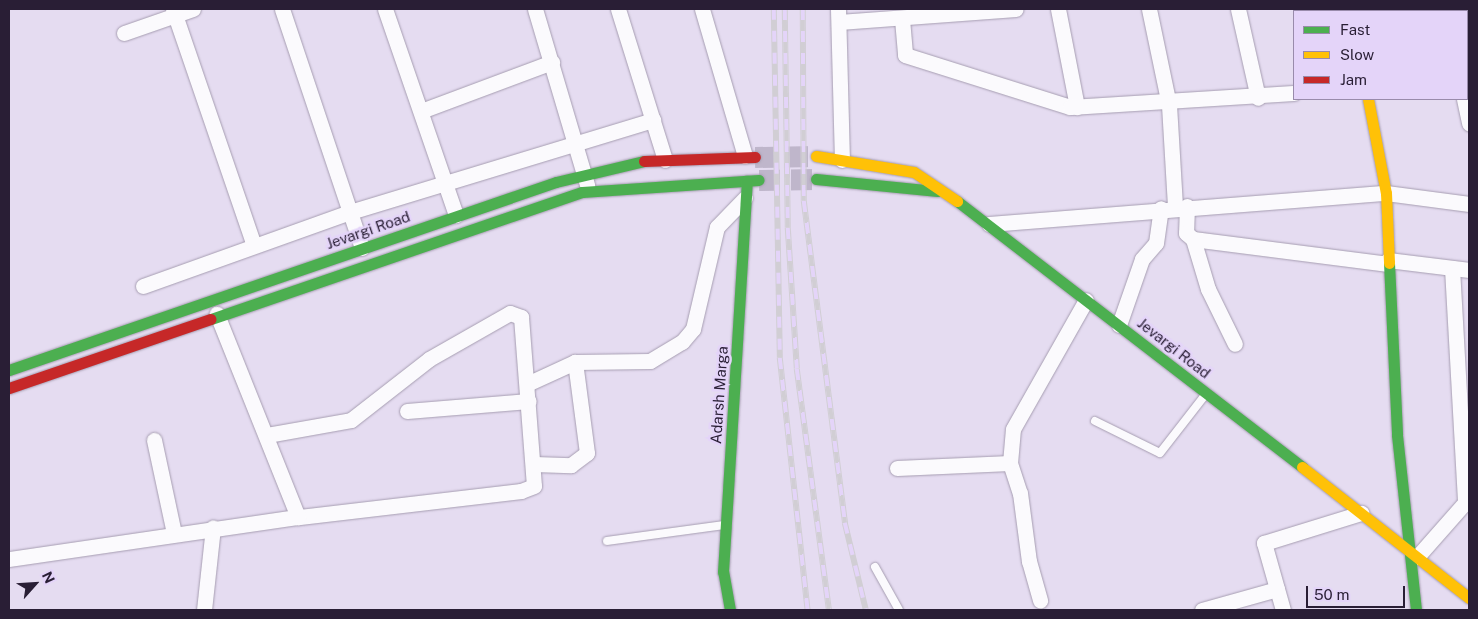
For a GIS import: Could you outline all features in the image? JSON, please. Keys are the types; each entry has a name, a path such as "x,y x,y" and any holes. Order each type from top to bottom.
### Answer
{"main road":[{"path":"1368,100 1386,193 1388,262 1416,610"},
{"name":"Jevargi Road","path":"9,369 456,215 583,174 665,160 750,156"},
{"name":"Jevargi Road","path":"816,156 914,172 989,224 1469,598"},
{"path":"816,179 940,191"},
{"path":"9,388 217,314 589,191 759,180"},
{"name":"Adarsh Marga","path":"730,610 724,572 747,181"}],"street":[{"path":"124,33 174,12 193,9"},
{"path":"282,9 362,248"},
{"path":"385,9 446,181 456,215"},
{"path":"535,9 589,191"},
{"path":"618,9 665,160"},
{"path":"702,9 750,156"},
{"path":"842,160 838,16 902,19 1016,9"},
{"path":"1058,9 1077,107"},
{"path":"1149,9 1169,104 1174,207 1186,233 1193,239 1208,289 1235,344"},
{"path":"1238,9 1258,98"},
{"path":"174,12 254,246"},
{"path":"902,19 905,55 1077,107 1169,104 1258,98 1293,93"},
{"path":"420,111 552,62"},
{"path":"1464,100 1469,123"},
{"path":"143,286 350,212 574,141 653,120"},
{"path":"989,224 1174,207 1386,193 1469,204"},
{"path":"527,384 574,362 650,361 690,336 717,227 727,212 745,198"},
{"path":"1119,325 1142,259 1156,243 1174,207"},
{"path":"1193,239 1469,270"},
{"path":"1412,552 1467,501 1452,268"},
{"path":"1040,600 1029,561 1020,493 1010,463 1013,429 1086,300"},
{"path":"9,559 213,527 521,491 534,486 534,464 522,322 515,312 429,359 351,420 267,435"},
{"path":"217,314 267,435 298,517"},
{"path":"534,464 571,465 587,453 574,362"},
{"path":"406,411 529,401"},
{"path":"154,440 174,533"},
{"path":"897,468 1010,463"},
{"path":"1283,610 1264,543 1361,513"},
{"path":"204,610 213,527"},
{"path":"1202,610 1277,589"}],"lane":[{"path":"1094,421 1160,453 1207,392"},
{"path":"607,541 726,524"},
{"path":"875,567 899,610"}],"tunnel":[{"path":"755,157 816,156"},
{"path":"759,180 816,179"}],"railway":[{"path":"774,9 780,358 808,610"},
{"path":"785,9 788,228 797,369 829,610"},
{"path":"803,9 804,201 845,523 866,610"}],"traffic: fast":[{"path":"9,370 556,182 644,161"},
{"path":"816,179 937,191"},
{"path":"211,319 582,192 759,180"},
{"path":"730,610 723,572 747,181"},
{"path":"957,201 1302,467"},
{"path":"1389,263 1397,435 1416,610"}],"traffic: slow":[{"path":"1368,100 1386,193 1389,263"},
{"path":"816,156 914,172 957,201"},
{"path":"1302,467 1469,598"}],"traffic: jam":[{"path":"644,161 755,157"},
{"path":"9,388 211,319"}]}
